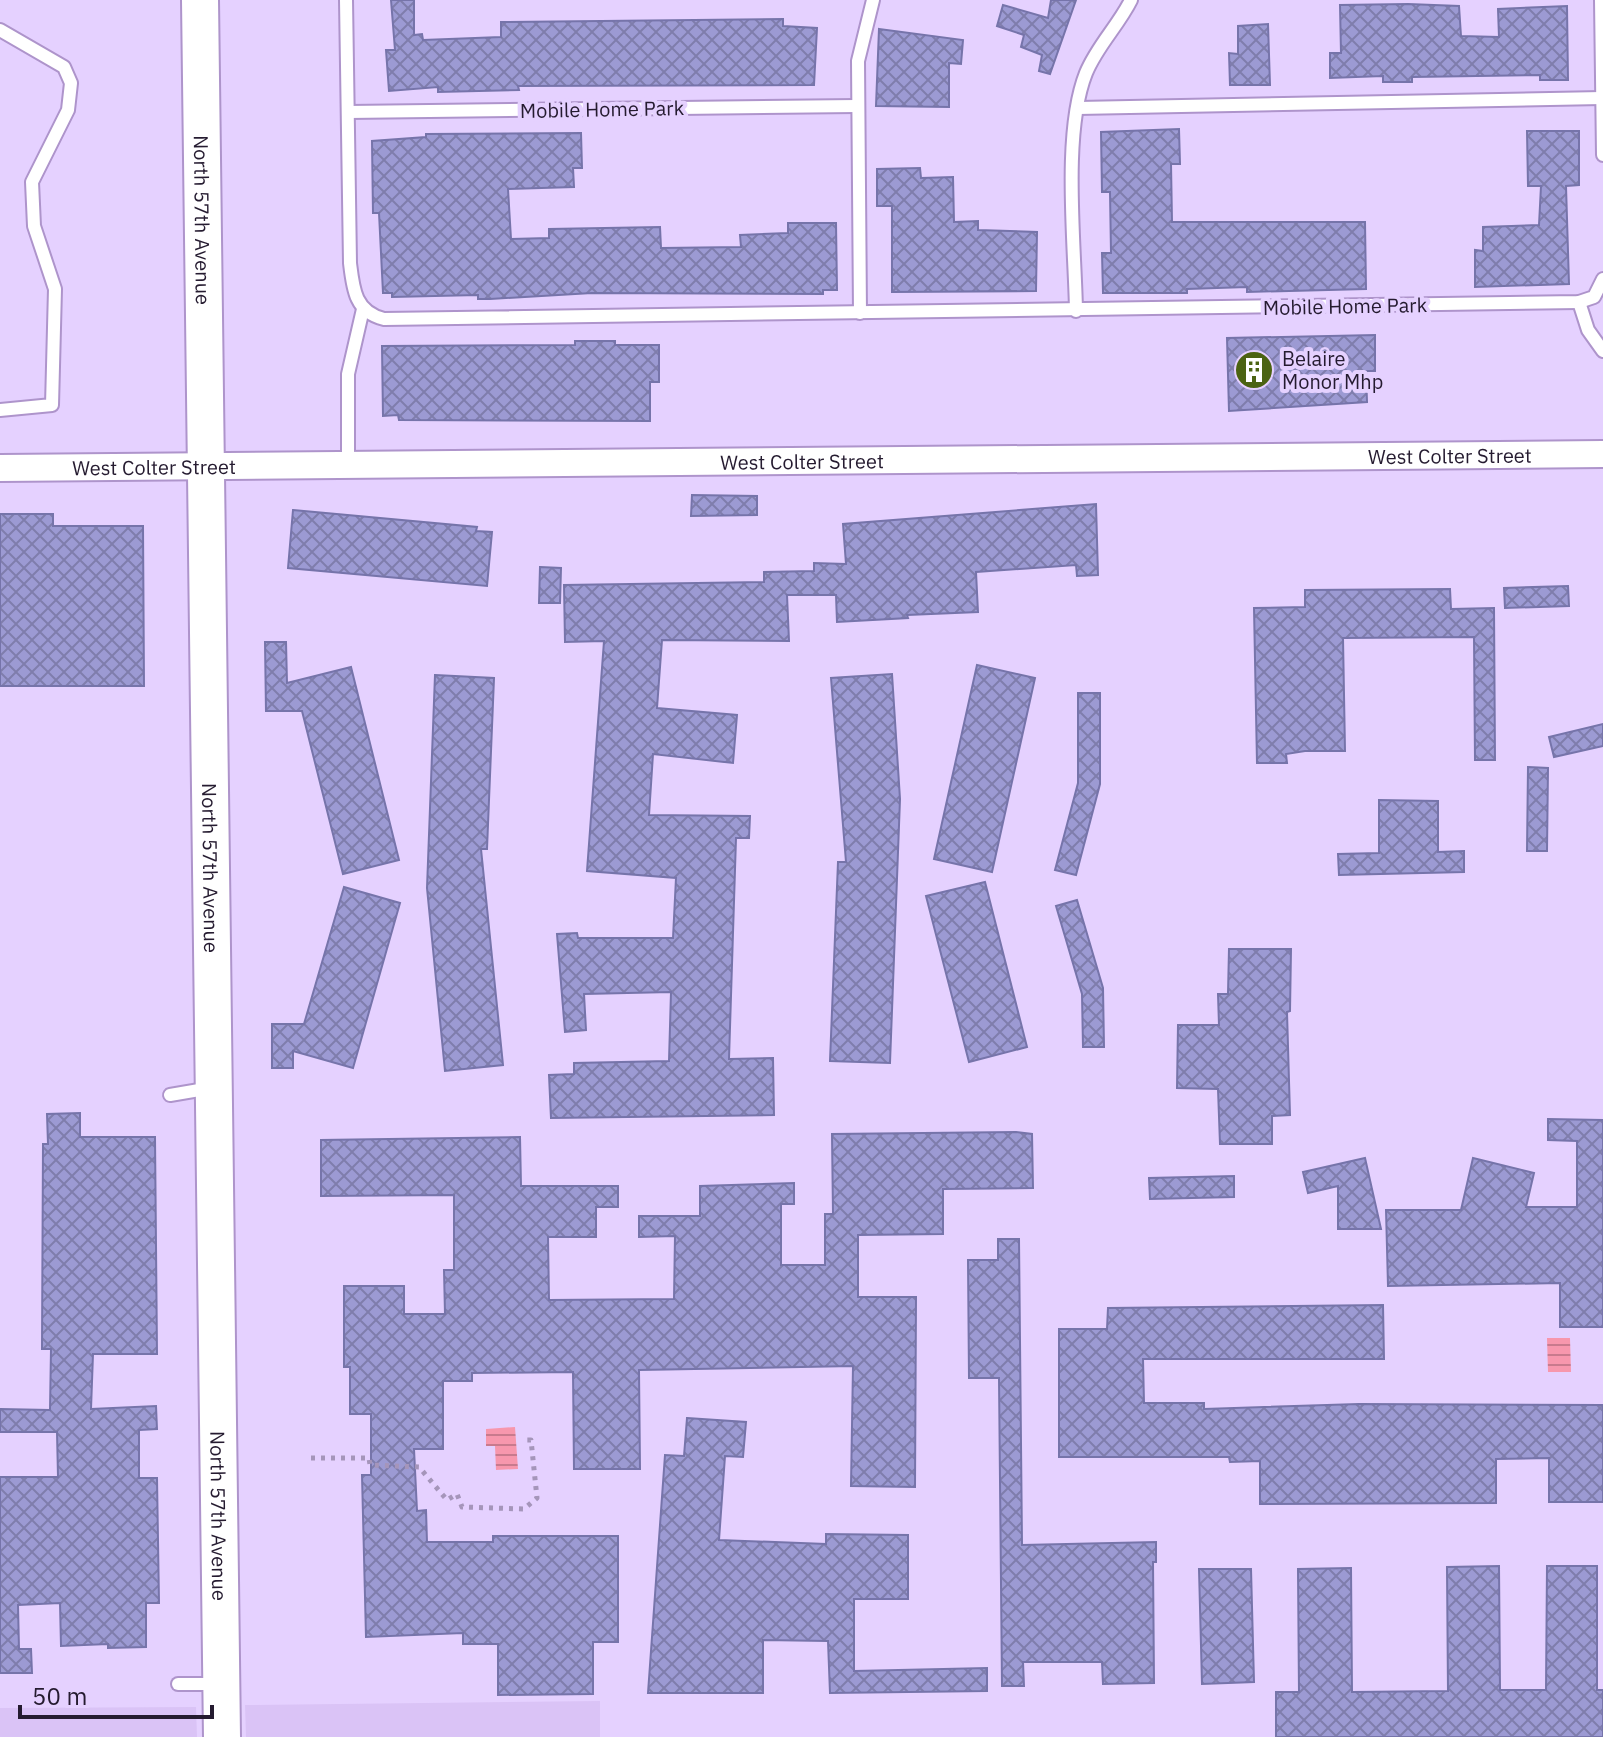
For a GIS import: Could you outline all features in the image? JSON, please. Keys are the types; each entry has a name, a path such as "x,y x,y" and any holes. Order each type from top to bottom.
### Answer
{"street":[{"name":"North 57th Avenue","path":"200,0 222,1737"},
{"name":"West Colter Street","path":"0,468 1603,454"}],"lane":[{"path":"346,0 350,263 354,294 363,309 348,374 348,465"},
{"path":"860,313 858,61 873,0"},
{"path":"1076,311 1073,174 1078,108 1084,77 1094,55 1131,0"},
{"path":"1601,0 1603,155"},
{"path":"0,30 64,67 71,83 68,110 32,182 34,226 55,289 52,405 0,410"},
{"path":"1078,108 1602,98"},
{"name":"Mobile Home Park","path":"348,112 857,106"},
{"path":"1603,279 1594,297 1579,302 1588,330 1603,351"},
{"name":"Mobile Home Park","path":"363,309 384,319 1579,302"},
{"path":"170,1095 213,1088"},
{"path":"178,1684 220,1684"}],"path":[{"path":"311,1458 369,1458 370,1465 419,1467 447,1500 457,1494 462,1507 524,1509 537,1498 531,1440 522,1440"}],"shaded area":[{"path":"1547,1338 1570,1338 1571,1372 1548,1372"},
{"path":"515,1427 518,1469 496,1470 495,1446 486,1446 486,1429"},
{"path":"600,1701 600,1737 246,1737 245,1705"},
{"path":"196,1707 197,1737 0,1737 0,1708"}],"building":[{"path":"391,0 414,0 414,35 422,34 423,40 501,37 501,22 783,19 783,26 817,28 814,85 518,86 519,90 438,92 438,87 389,91 386,50 395,50"},
{"path":"1051,0 1076,0 1050,74 1039,71 1042,55 1021,47 1024,35 997,26 1003,5 1048,18"},
{"path":"1340,5 1459,6 1461,36 1499,37 1498,9 1567,6 1568,80 1540,80 1540,75 1412,77 1412,82 1383,82 1383,76 1330,78 1330,53 1341,53"},
{"path":"1268,24 1270,85 1230,85 1229,53 1238,54 1238,26"},
{"path":"879,29 963,40 961,64 949,63 949,107 876,106"},
{"path":"1179,129 1180,164 1171,164 1172,222 1365,222 1366,289 1247,292 1247,287 1187,289 1187,293 1103,293 1102,253 1111,253 1110,192 1102,192 1101,132"},
{"path":"1527,131 1579,131 1579,185 1566,186 1569,284 1475,287 1475,250 1483,251 1483,227 1539,225 1541,186 1528,186"},
{"path":"581,133 582,168 573,168 574,187 508,189 511,239 549,238 549,229 660,227 661,248 741,247 740,235 788,233 788,223 836,223 837,290 823,290 823,294 592,293 490,299 478,299 478,295 392,297 392,293 383,293 379,213 373,213 372,141 426,137 426,134"},
{"path":"920,168 921,178 953,177 954,222 978,221 978,230 1037,232 1036,291 892,292 892,206 877,206 877,169"},
{"path":"1375,335 1375,371 1366,371 1367,402 1229,411 1227,338"},
{"path":"575,341 659,345 659,382 650,382 650,421 399,420 398,415 383,416 382,346 575,345"},
{"path":"692,495 757,496 757,515 691,516"},
{"path":"1096,504 1098,575 1077,576 1076,565 976,572 978,612 907,615 908,618 837,622 836,595 787,595 789,641 662,640 657,708 737,715 733,763 653,754 649,815 750,816 749,838 736,838 729,1059 773,1058 774,1115 551,1118 549,1075 574,1074 574,1063 669,1061 671,992 584,994 586,1030 565,1032 557,934 577,933 578,938 673,938 676,878 587,871 604,641 565,642 564,585 764,582 764,572 814,571 814,563 846,564 843,524"},
{"path":"293,510 477,527 476,531 492,532 487,586 288,568"},
{"path":"0,514 53,514 53,526 143,526 144,686 0,686"},
{"path":"540,567 561,568 560,603 539,603"},
{"path":"1568,586 1569,606 1505,608 1504,588"},
{"path":"1450,589 1451,609 1494,608 1495,760 1475,760 1474,637 1343,638 1345,751 1305,751 1286,754 1287,763 1257,763 1254,608 1305,607 1305,590"},
{"path":"265,642 286,642 287,683 351,667 399,860 343,874 302,711 266,711"},
{"path":"977,665 1035,678 992,872 934,859"},
{"path":"892,674 900,799 890,1063 830,1061 838,862 846,862 831,678"},
{"path":"435,675 494,678 487,849 481,849 503,1065 445,1071 427,888"},
{"path":"1078,693 1100,693 1100,784 1076,875 1055,870 1078,783"},
{"path":"1603,724 1603,746 1554,757 1549,737"},
{"path":"1528,767 1548,768 1547,851 1527,851"},
{"path":"1379,800 1438,801 1438,852 1464,851 1464,872 1339,875 1338,854 1379,853"},
{"path":"985,882 1027,1047 969,1062 926,896"},
{"path":"344,887 400,903 353,1068 293,1051 293,1068 272,1068 272,1024 304,1024"},
{"path":"1077,900 1103,988 1104,1047 1083,1047 1082,994 1056,906"},
{"path":"1229,949 1291,949 1290,1011 1287,1012 1290,1115 1272,1116 1272,1144 1220,1144 1218,1089 1177,1088 1178,1025 1219,1025 1218,994 1228,994"},
{"path":"80,1113 80,1137 155,1137 157,1354 93,1354 91,1409 156,1406 157,1429 139,1430 139,1478 157,1478 159,1603 146,1603 146,1647 108,1648 108,1644 61,1646 60,1603 18,1605 19,1649 31,1649 32,1673 0,1673 0,1477 58,1477 57,1432 0,1432 0,1409 50,1410 51,1349 42,1349 43,1144 48,1144 47,1114"},
{"path":"1548,1119 1603,1120 1603,1327 1560,1327 1560,1283 1388,1286 1386,1210 1461,1210 1473,1158 1534,1173 1526,1207 1577,1207 1577,1141 1548,1140"},
{"path":"832,1134 1032,1134 1033,1188 943,1189 943,1234 858,1235 858,1297 916,1297 915,1487 851,1486 853,1366 639,1370 640,1469 574,1469 573,1372 472,1373 472,1381 443,1381 443,1449 414,1449 417,1511 426,1510 427,1542 493,1542 493,1536 618,1536 618,1642 593,1642 593,1694 498,1695 498,1644 463,1644 463,1633 366,1637 362,1475 371,1475 371,1414 350,1414 350,1367 344,1367 344,1286 404,1286 404,1314 445,1314 444,1270 454,1270 454,1195 321,1196 321,1140 520,1137 521,1186 618,1186 618,1207 596,1207 596,1237 548,1237 549,1300 674,1299 675,1236 639,1237 639,1216 700,1216 700,1186 794,1183 794,1204 781,1204 781,1265 825,1265 825,1214 833,1214"},
{"path":"1365,1158 1381,1229 1338,1229 1338,1186 1308,1193 1303,1172"},
{"path":"1234,1176 1234,1197 1150,1199 1149,1178"},
{"path":"998,1239 1019,1239 1022,1545 1156,1542 1156,1562 1153,1562 1154,1683 1103,1684 1102,1662 1023,1662 1024,1686 1002,1686 999,1378 969,1378 968,1260 998,1260"},
{"path":"1383,1305 1384,1359 1143,1359 1144,1403 1204,1403 1204,1409 1359,1404 1603,1405 1603,1502 1549,1502 1549,1458 1496,1459 1496,1503 1260,1504 1260,1461 1230,1462 1229,1457 1059,1457 1059,1329 1107,1329 1108,1308"},
{"path":"687,1418 746,1422 743,1457 725,1456 719,1540 826,1544 826,1534 908,1535 908,1599 854,1599 854,1671 987,1668 987,1691 830,1693 828,1641 763,1640 763,1693 648,1693 665,1455 684,1456"},
{"path":"1499,1566 1500,1690 1546,1690 1547,1566 1597,1566 1597,1690 1603,1690 1603,1737 1276,1737 1276,1692 1299,1692 1298,1569 1351,1568 1352,1692 1448,1691 1447,1567"},
{"path":"1199,1569 1251,1569 1254,1682 1202,1684"}],"place":[{"name":"Belaire Monor Mhp","path":"1254,370"}]}
